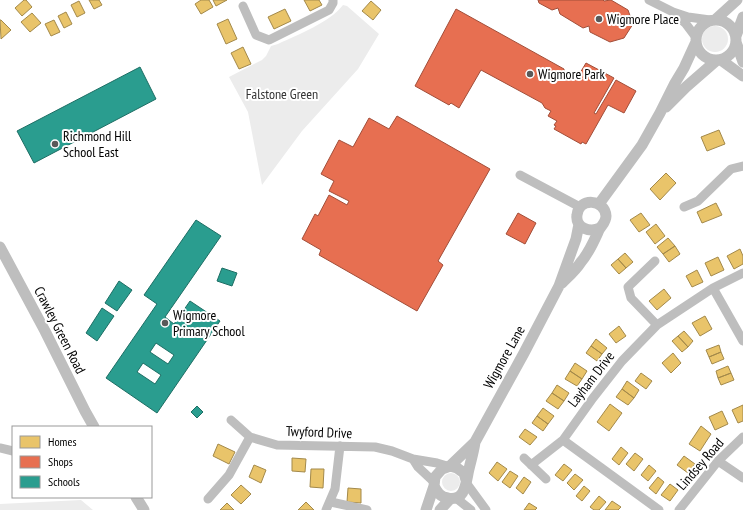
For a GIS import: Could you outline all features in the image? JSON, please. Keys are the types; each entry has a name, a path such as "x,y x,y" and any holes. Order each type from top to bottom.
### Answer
{"street":[{"path":"243,6 256,35 269,40 329,10 333,0"},
{"path":"649,0 673,12 688,17 722,20 731,26 743,62"},
{"path":"520,175 580,207 587,202 595,202 599,204 642,145 660,113 674,83 684,68 700,26 713,19 737,0"},
{"path":"673,12 686,24 695,40 698,50 703,56 710,59 719,60 743,76"},
{"path":"660,113 686,87 719,60 731,53 734,48 743,18"},
{"path":"684,207 698,201 731,169 743,166"},
{"name":"Wigmore Lane","path":"559,286 582,262 603,224 606,216 605,211 599,204"},
{"name":"Wigmore Lane","path":"426,510 438,472 448,466 475,442 559,286 576,239 579,224 577,215 580,207"},
{"path":"579,224 586,230 591,231 600,228"},
{"name":"Crawley Green Road","path":"0,247 93,426"},
{"path":"655,261 628,287 631,298 657,325"},
{"name":"Layham Drive","path":"531,465 563,440 592,398 622,361 657,325 713,288 743,274"},
{"path":"713,288 743,341"},
{"name":"Twyford Drive","path":"231,420 250,437 277,445 375,448 392,451 413,459 448,466"},
{"path":"208,499 229,475 250,437"},
{"name":"Lindsey Road","path":"679,510 718,461 743,437"},
{"path":"563,440 659,510"},
{"name":"Wigmore Lane","path":"440,510 453,498 463,492 467,482 475,442"},
{"path":"340,446 336,489 328,506 367,510"},
{"path":"0,448 12,451"},
{"path":"524,458 546,479"},
{"name":"Twyford Drive","path":"413,459 418,467 434,484"},
{"path":"718,461 743,478"},
{"path":"448,466 458,468 464,473 467,482 486,510"},
{"path":"434,484 438,492 443,497 453,498 471,510"},
{"path":"137,498 144,510"}],"green space":[{"name":"Falstone Green","path":"343,5 347,6 379,34 358,69 302,131 262,185 248,112 229,77 262,60 266,56 271,46 322,23"},
{"path":"715,26 724,30 728,39 724,48 715,52 706,48 702,39 706,30"},
{"path":"451,473 457,476 460,482 457,488 451,491 445,488 442,482 445,476"},
{"path":"81,500 93,510 0,510 0,504"}],"building: Homes":[{"path":"26,0 32,7 22,16 15,8"},
{"path":"89,0 99,0 102,5 94,9"},
{"path":"201,0 209,0 213,7 201,14 195,4"},
{"path":"213,0 227,0 216,6"},
{"path":"304,0 319,0 322,5 310,11"},
{"path":"79,1 85,13 77,17 71,5"},
{"path":"371,1 381,10 373,20 362,11"},
{"path":"285,9 291,21 274,29 268,17"},
{"path":"66,12 72,24 64,28 58,16"},
{"path":"32,13 41,23 30,32 21,22"},
{"path":"228,19 237,39 226,44 217,24"},
{"path":"0,20 11,30 1,39"},
{"path":"54,20 60,32 51,36 45,24"},
{"path":"243,47 251,64 239,69 231,53"},
{"path":"719,130 725,144 707,151 701,137"},
{"path":"666,173 676,183 660,200 650,189"},
{"path":"716,203 722,215 702,223 697,212"},
{"path":"641,213 650,225 639,232 630,220"},
{"path":"656,224 665,236 655,244 646,232"},
{"path":"668,238 675,246 663,254 657,247"},
{"path":"675,246 680,254 669,262 663,254"},
{"path":"740,249 743,256 743,264 734,269 727,256"},
{"path":"625,253 633,262 626,268 618,259"},
{"path":"718,257 724,270 711,276 705,263"},
{"path":"618,259 626,268 619,274 611,265"},
{"path":"697,270 703,282 692,287 686,276"},
{"path":"664,289 671,298 657,310 649,301"},
{"path":"705,316 712,329 700,336 692,323"},
{"path":"619,326 626,336 616,343 609,334"},
{"path":"684,331 693,341 688,347 678,336"},
{"path":"678,336 688,347 682,352 672,341"},
{"path":"596,339 607,348 602,354 591,346"},
{"path":"719,345 721,352 709,357 706,350"},
{"path":"591,346 602,354 597,361 586,353"},
{"path":"721,352 724,359 712,364 709,357"},
{"path":"673,353 681,363 671,373 662,363"},
{"path":"575,363 587,371 582,379 570,371"},
{"path":"728,366 731,373 718,378 716,371"},
{"path":"570,371 582,379 577,386 565,379"},
{"path":"641,373 652,381 646,389 635,381"},
{"path":"731,373 734,380 721,385 718,378"},
{"path":"627,381 639,390 634,398 622,389"},
{"path":"557,385 569,393 564,401 552,393"},
{"path":"622,389 634,398 628,405 616,397"},
{"path":"552,393 564,401 558,409 546,401"},
{"path":"610,404 622,413 609,431 597,422"},
{"path":"743,405 743,421 738,423 732,410"},
{"path":"543,408 554,416 548,424 537,416"},
{"path":"722,411 728,424 715,430 709,417"},
{"path":"537,416 548,424 543,431 532,423"},
{"path":"701,426 711,434 700,451 689,444"},
{"path":"525,429 537,437 530,445 519,437"},
{"path":"218,444 235,452 229,464 213,456"},
{"path":"621,447 628,453 619,465 612,459"},
{"path":"635,453 643,459 634,471 626,464"},
{"path":"684,456 695,464 688,473 677,465"},
{"path":"292,458 306,459 305,472 292,471"},
{"path":"497,462 507,469 498,481 489,473"},
{"path":"564,464 572,470 563,481 555,475"},
{"path":"254,465 266,470 261,483 249,477"},
{"path":"649,465 656,471 648,481 641,475"},
{"path":"311,469 324,469 323,488 310,487"},
{"path":"510,471 518,476 510,488 502,482"},
{"path":"575,474 583,480 574,490 567,483"},
{"path":"524,477 531,482 523,494 516,488"},
{"path":"658,477 664,482 656,494 649,488"},
{"path":"670,484 678,490 670,501 661,495"},
{"path":"241,485 251,494 241,504 231,495"},
{"path":"584,486 590,491 582,501 576,496"},
{"path":"348,488 361,489 361,503 347,502"},
{"path":"599,496 606,502 599,510 594,510 590,507"},
{"path":"612,501 621,507 618,510 605,510"},
{"path":"306,502 314,510 298,510"},
{"path":"227,503 234,510 220,510"},
{"path":"529,503 537,508 535,510 524,510"}],"building: Shops":[{"name":"Wigmore Place","path":"538,0 611,0 628,10 633,24 624,38 610,42 590,32 589,26 583,28 560,14 558,8 552,10 539,3"},
{"name":"Wigmore Park","path":"456,9 564,69 564,71 577,78 586,63 614,78 594,113 596,114 616,80 636,91 624,113 608,105 586,144 582,142 581,144 554,129 556,126 554,125 557,121 548,116 551,111 545,108 542,103 481,70 459,108 451,103 449,105 415,86"},
{"path":"397,116 490,169 438,261 443,265 417,311 319,255 321,250 302,239 315,214 318,216 329,195 347,205 349,201 329,191 334,181 321,174 339,140 353,147 369,118 389,129"},
{"path":"518,213 536,223 525,244 506,234"}],"building: Schools":[{"path":"140,67 156,99 34,163 17,131"},
{"path":"196,220 221,236 165,317 174,324 190,301 220,321 157,413 106,378 157,304 144,295","holes":["156,343 174,355 168,364 150,352","143,363 161,375 155,384 137,372"]},
{"path":"222,268 237,273 232,286 217,281"},
{"path":"119,281 132,290 117,311 105,303"},
{"path":"102,308 114,316 97,341 86,333"},
{"path":"197,406 203,412 197,418 191,412"}],"place":[{"name":"Wigmore Place","path":"599,19"},
{"name":"Wigmore Park","path":"530,74"},
{"name":"Richmond Hill School East","path":"55,144"},
{"name":"Wigmore Primary School","path":"165,323"}]}
